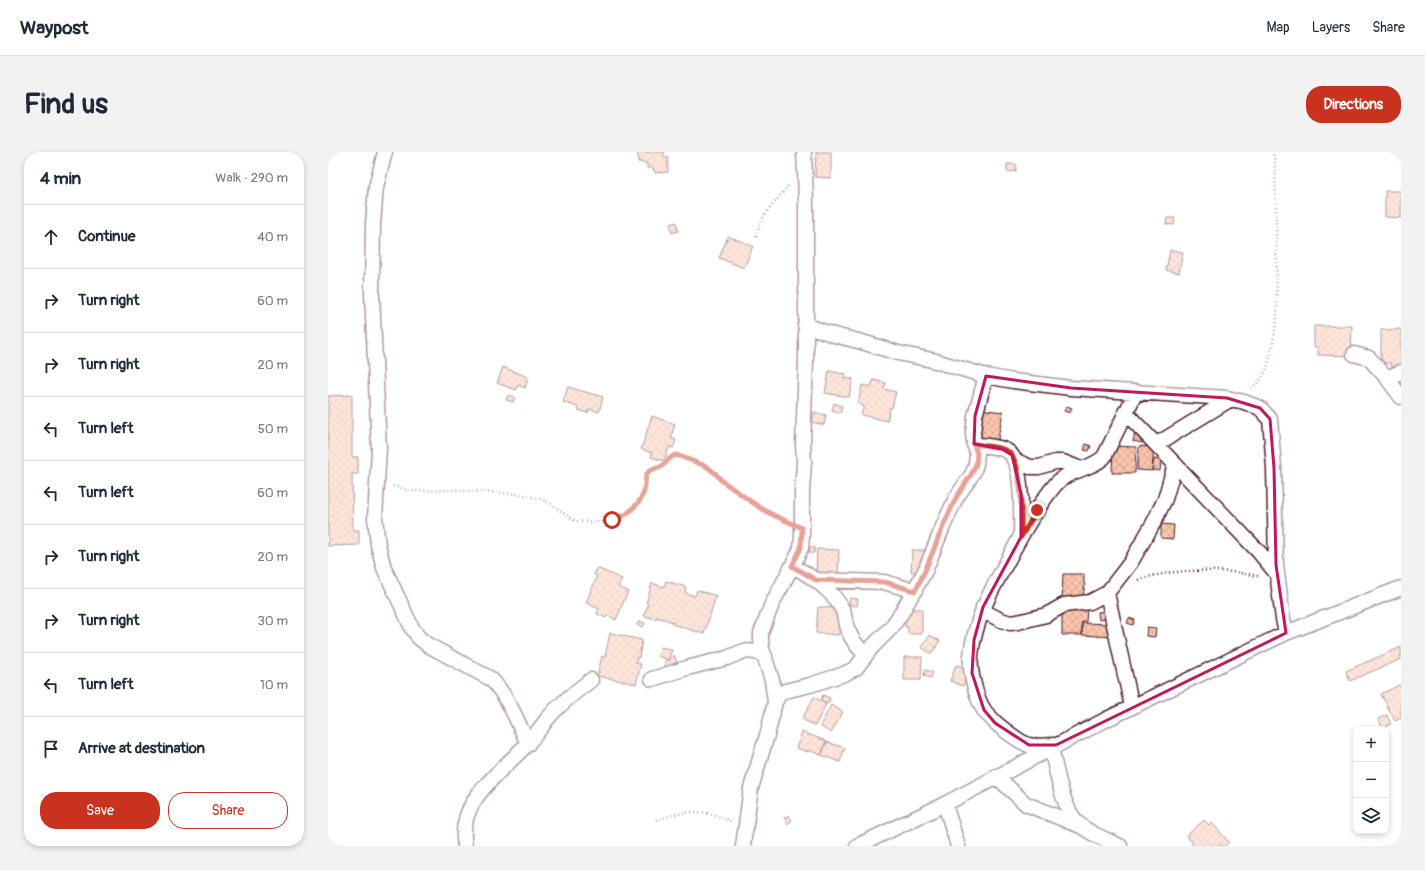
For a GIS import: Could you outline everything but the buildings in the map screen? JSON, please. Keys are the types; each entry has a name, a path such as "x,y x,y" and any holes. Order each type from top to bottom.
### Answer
{"street":[{"path":"385,152 376,187 373,231 372,295 379,449 375,518 378,546 384,568 412,628 419,638 428,645 491,679 498,686 528,744"},
{"path":"775,702 772,680 761,640 761,633 772,604 801,548 806,360 805,158"},
{"path":"805,325 834,335 898,353 932,360 986,376 1013,381 1071,388 1231,399 1260,408 1270,419 1274,468 1277,577 1286,633"},
{"path":"1354,354 1369,358 1387,378 1401,397"},
{"path":"1387,378 1401,372"},
{"path":"743,846 751,788 768,732 775,702 779,695 786,691 810,685 856,668 872,647 890,628 915,591 956,498 976,464 977,454 973,433 975,416 986,376"},
{"path":"1053,746 1029,745 995,723 984,710 977,694 970,656 983,607 1037,510 1060,480 1099,462 1104,457 1136,392"},
{"path":"1156,444 1231,399"},
{"path":"1125,412 1259,552 1277,577"},
{"path":"974,444 1008,451 1012,455 1018,474 1021,494 1021,537"},
{"path":"1014,460 1030,467 1039,467 1055,462 1063,462 1081,469"},
{"path":"983,607 987,612 1010,623 1046,614 1064,604 1090,602 1107,593 1131,562 1154,522 1165,498 1175,464"},
{"path":"792,566 816,580 837,601 843,612 848,630 853,640 866,655"},
{"path":"816,580 884,582 915,591"},
{"path":"857,846 945,804 1053,746 1286,633 1401,588"},
{"path":"1107,593 1132,707"},
{"path":"652,680 687,668 744,652 756,652 765,656"},
{"path":"465,846 465,823 471,806 486,785 528,744 559,707 591,680"},
{"path":"1053,746 1065,801 1070,813 1076,821 1087,829"},
{"path":"996,776 1026,804 1067,819 1120,846"},
{"path":"945,804 958,846"}],"path":[{"path":"1250,389 1259,382 1266,371 1271,354 1277,319 1276,213 1273,152"},
{"path":"756,237 764,215 784,192 805,158"},
{"path":"377,483 411,491 455,490 518,494 541,499 559,509 575,521 603,522 622,516 631,510 641,499 644,492 646,475 650,470 661,467 672,457 679,456 706,466 722,481 759,507 802,528"},
{"path":"1136,580 1152,575 1192,570 1220,571 1277,577"},
{"path":"656,820 676,814 702,812 715,814 745,826"}],"highlighted area":[{"path":"986,376 1071,388 1227,398 1260,408 1270,419 1274,468 1276,565 1286,633 1056,745 1029,745 995,723 984,710 972,673 974,640 983,607 1021,537 1021,494 1012,455 1002,449 974,444 975,416"}],"route":[{"path":"612,520 627,514 636,506 644,492 646,475 650,470 661,467 675,455 706,466 722,481 759,507 802,528 801,548 792,566 816,580 884,582 915,591 956,498 976,464 977,454 974,444 1002,449 1008,451 1012,455 1018,474 1021,494 1021,537 1037,510"}]}
